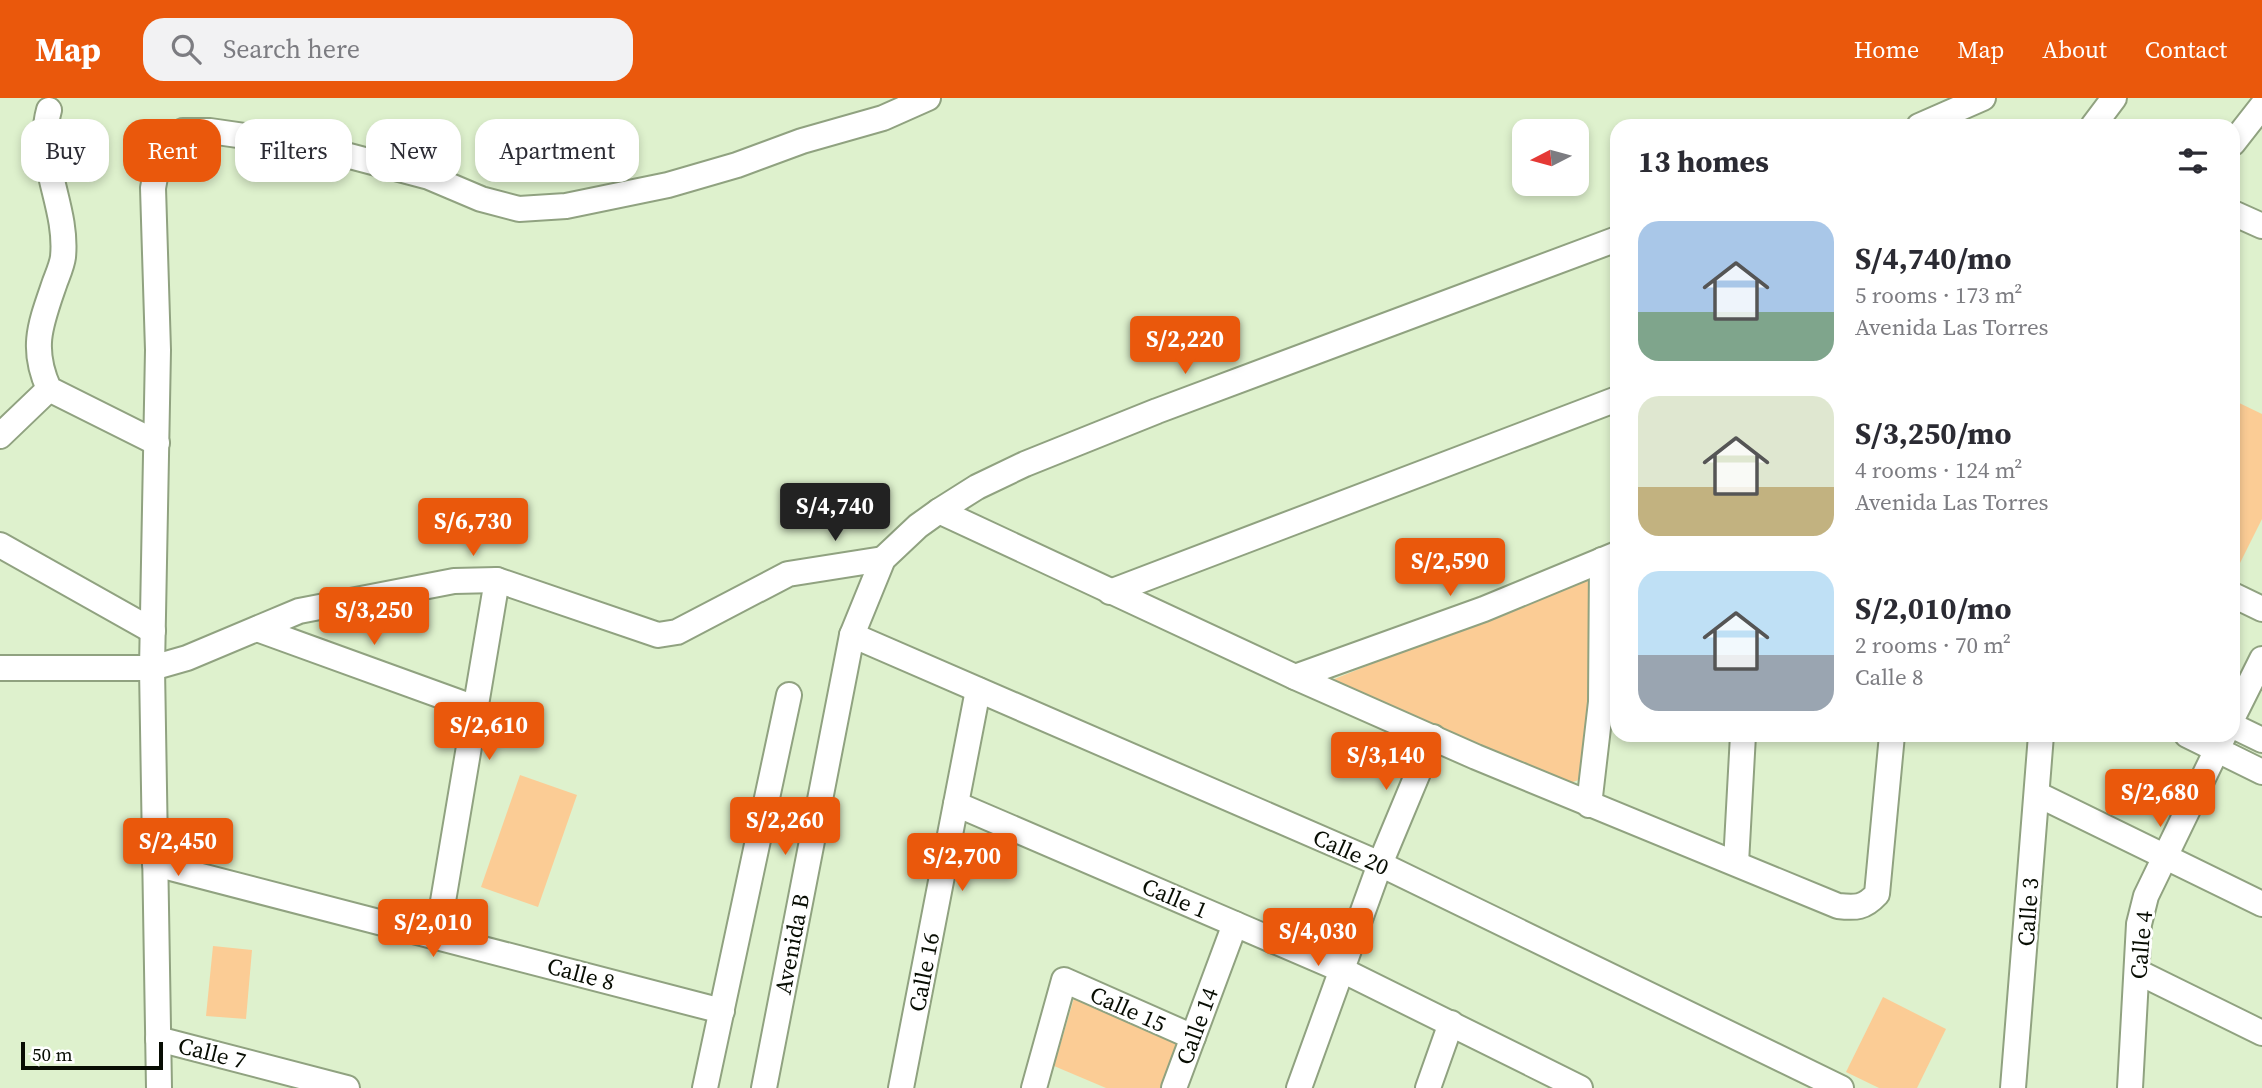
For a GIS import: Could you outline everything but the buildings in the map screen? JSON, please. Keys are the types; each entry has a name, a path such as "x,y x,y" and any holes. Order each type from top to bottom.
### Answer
{"street":[{"path":"159,1088 152,668 157,443 153,188 160,150 167,138 183,131 210,131 308,145 429,177 481,199 519,209 565,206 668,185 883,118 928,98"},
{"path":"1935,119 1983,98"},
{"path":"2098,119 2114,98"},
{"path":"2240,134 2262,106"},
{"path":"48,110 42,139 62,218 63,258 39,328 38,357 49,389 157,443"},
{"path":"2240,216 2262,226"},
{"path":"0,668 152,668 187,658 299,611 454,582 497,580 658,635 677,632 797,572 883,559 939,511 977,487 1025,464 1610,243"},
{"path":"0,436 49,389"},
{"path":"1110,592 1610,402"},
{"path":"939,511 1295,677 1588,805 1838,906 1857,908 1867,904 1877,894 1891,742"},
{"path":"0,545 153,631"},
{"path":"1295,677 1483,610 1609,557 1601,702 1588,805"},
{"name":"Avenida B","path":"764,1088 852,635 883,559"},
{"path":"437,937 497,580"},
{"path":"2240,598 2262,608"},
{"path":"257,629 475,708"},
{"name":"Calle 20","path":"852,635 1380,864 1810,1081 1841,1088"},
{"path":"2240,704 2262,659"},
{"name":"Calle 16","path":"901,1088 978,690"},
{"path":"705,1088 789,695"},
{"path":"2240,729 2262,740"},
{"path":"1299,1088 1380,864 1433,737"},
{"path":"1735,863 1743,742"},
{"name":"Calle 3","path":"2014,1088 2041,742"},
{"path":"2221,743 2262,772"},
{"name":"Calle 4","path":"2130,1088 2139,923 2146,896 2221,743"},
{"path":"2037,794 2262,904"},
{"name":"Calle 1","path":"956,804 1342,970 1580,1088"},
{"name":"Calle 8","path":"155,864 722,1011"},
{"name":"Calle 14","path":"1174,1088 1235,924"},
{"path":"2138,972 2262,1033"},
{"name":"Calle 15","path":"1034,1088 1064,980 1193,1037"},
{"path":"1428,1088 1451,1023"},
{"name":"Calle 7","path":"158,1040 347,1088"}],"shaded area":[{"path":"2240,403 2262,414 2262,519 2240,563"},
{"path":"1581,579 1593,583 1587,777 1567,784 1332,680"},
{"path":"520,775 577,795 538,907 481,887"},
{"path":"213,946 252,950 246,1019 206,1016"},
{"path":"1883,997 1946,1029 1917,1088 1879,1088 1846,1072"},
{"path":"1074,998 1177,1042 1161,1088 1106,1088 1054,1066"}]}
